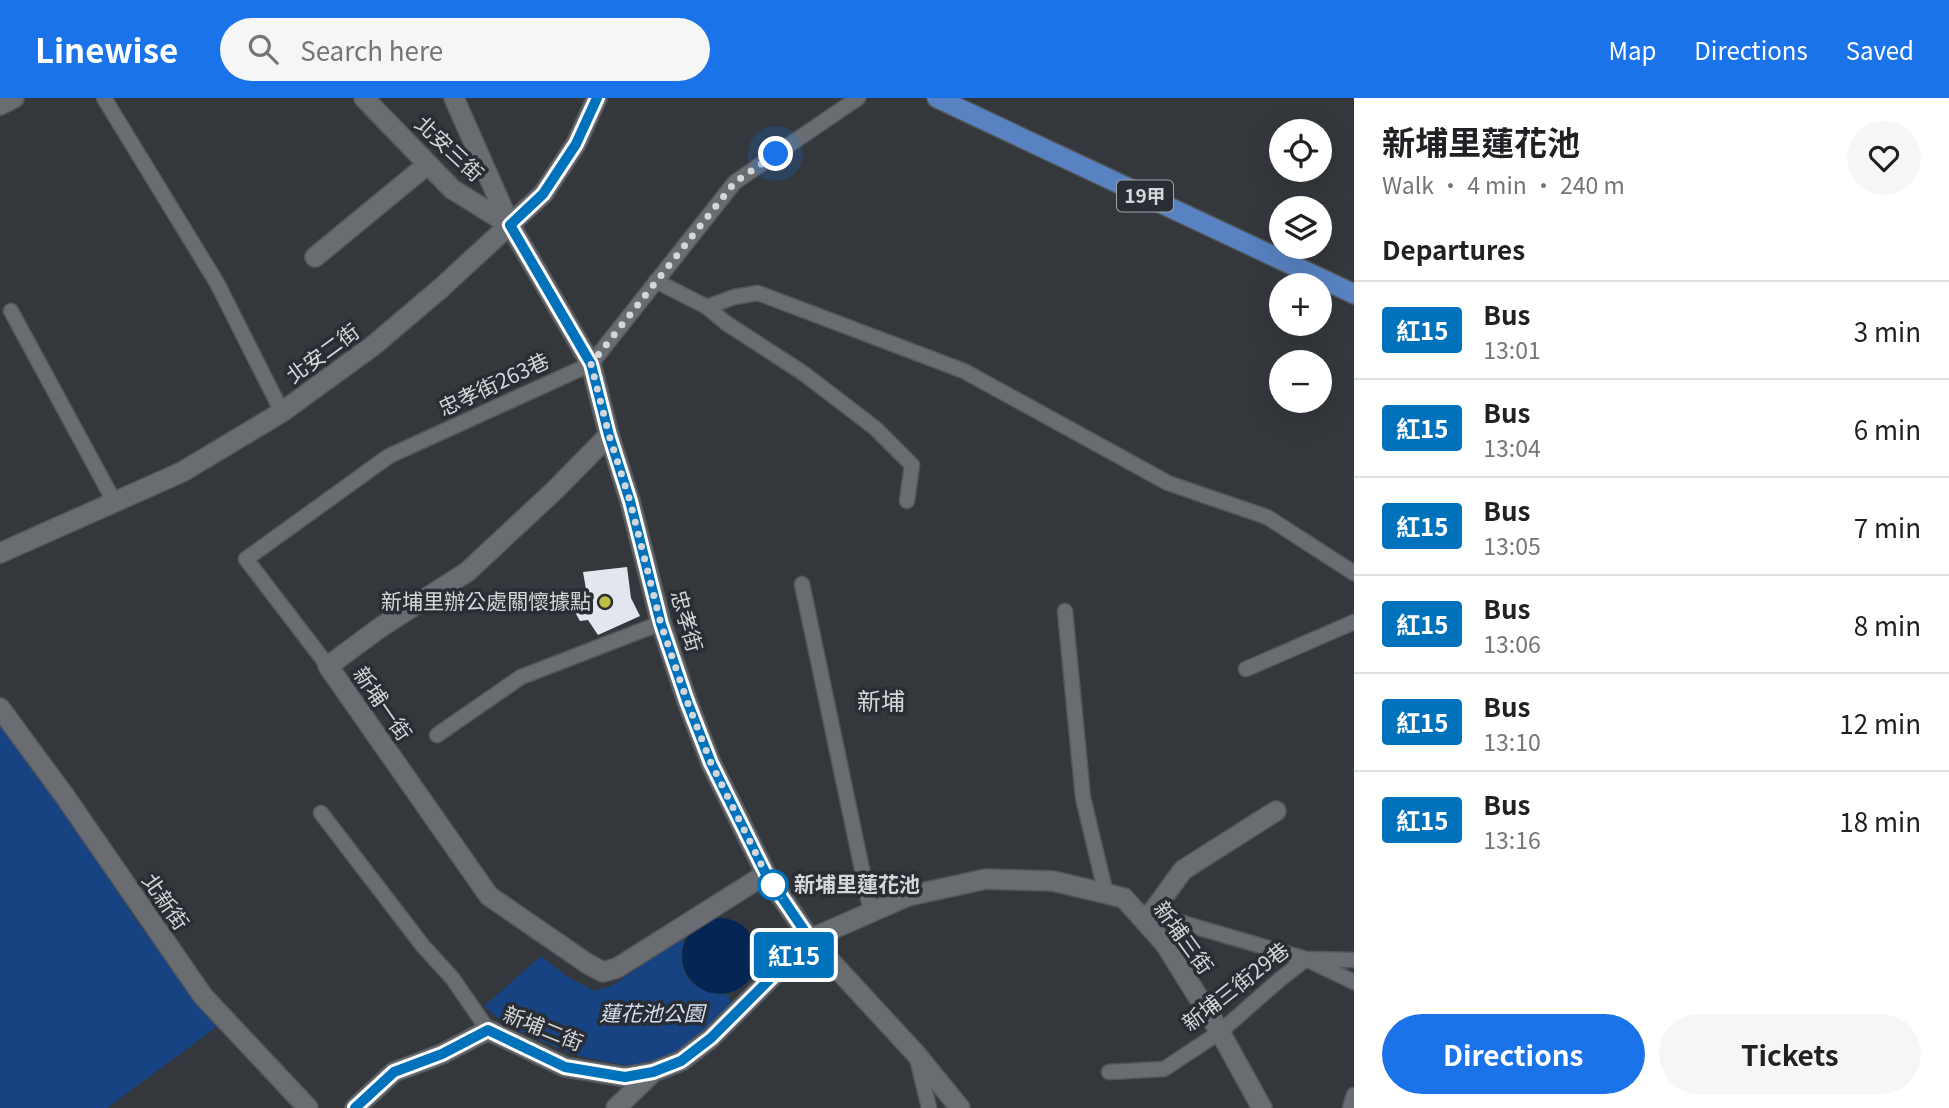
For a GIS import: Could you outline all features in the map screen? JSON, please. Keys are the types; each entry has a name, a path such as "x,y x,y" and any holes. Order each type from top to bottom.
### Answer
{"main road":[{"name":"19甲","path":"937,98 1354,294"}],"street":[{"path":"0,105 13,98"},
{"name":"北安三街","path":"364,98 452,189 510,225"},
{"name":"忠孝街","path":"454,98 510,225 591,364 661,624 687,701 711,763 766,874 810,939 916,1054 960,1108"},
{"name":"北安二街","path":"0,553 182,471 282,412 374,345 441,288 543,194 576,144 597,98"},
{"path":"315,257 428,164"},
{"name":"新埔一街","path":"609,435 467,572 381,627 328,666 489,896 603,972 617,968 766,874"},
{"name":"北新街","path":"0,708 64,795 203,996 308,1108"},
{"path":"1142,911 1183,870 1276,811"},
{"name":"新埔三街","path":"810,939 908,896 986,879 1053,881 1124,898 1142,911 1165,944 1220,1032 1262,1108"},
{"name":"新埔二街","path":"355,1108 394,1072 442,1054 488,1030 565,1067 625,1077 653,1072 681,1061 711,1038 810,939"},
{"path":"616,1108 653,1072"}],"lane":[{"path":"104,98 218,283 282,412"},
{"name":"忠孝街263巷","path":"328,666 246,559 389,456 591,364 735,182 858,98"},
{"path":"656,281 707,307 726,323 803,373 875,428 912,465 907,501"},
{"path":"707,307 734,297 758,293 964,371 1168,483 1267,517 1354,573"},
{"path":"11,311 115,503"},
{"path":"802,584 871,912"},
{"path":"1065,611 1083,798 1106,894"},
{"path":"1246,669 1354,622"},
{"path":"437,735 521,677 661,624"},
{"path":"321,813 423,946 453,979 488,1030"},
{"path":"1142,911 1306,959 1354,982"},
{"name":"新埔三街29巷","path":"1109,1072 1164,1069 1220,1032 1306,959 1354,960"},
{"path":"916,1054 929,1108"},
{"path":"1350,1108 1354,1095"}],"green space":[{"path":"0,715 140,926 222,1023 107,1108 0,1108"},
{"name":"蓮花池公園","path":"681,938 684,942 682,963 690,980 706,991 727,994 735,1009 673,1056 628,1066 574,1055 507,1026 484,1006 541,956 565,975 594,991 612,986"}],"shaded area":[{"path":"720,918 734,921 747,929 755,942 758,956 755,970 747,983 734,991 720,994 706,991 693,983 685,970 682,956 685,942 693,929 706,921"}],"building":[{"name":"新埔里辦公處關懷據點","path":"627,567 631,598 640,616 598,635 588,620 580,621 571,605 587,595 583,572"}],"bus line":[{"name":"紅15","path":"355,1108 394,1072 442,1054 488,1030 565,1067 625,1077 653,1072 681,1061 711,1038 810,939 766,874 711,763 661,624 591,364 510,225 543,194 576,144 597,98"}],"place":[{"name":"新埔里辦公處關懷據點","path":"605,602"},
{"name":"新埔里蓮花池","path":"773,885"}],"district":[{"name":"新埔","path":"881,702"}],"route":[{"path":"773,885 780,896 766,874 711,763 687,701 661,624 591,364 735,182 776,154"}]}
